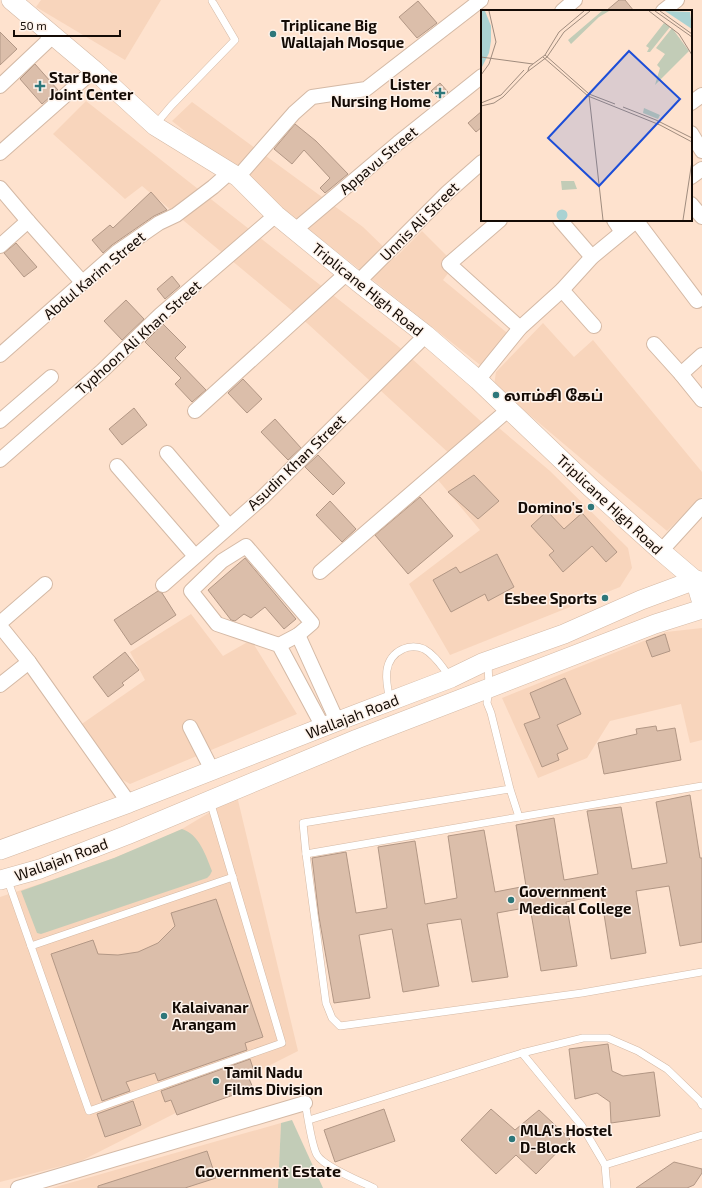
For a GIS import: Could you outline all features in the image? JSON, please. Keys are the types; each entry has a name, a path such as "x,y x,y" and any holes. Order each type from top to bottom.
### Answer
{"main road":[{"name":"Triplicane High Road","path":"18,2 53,36 94,70 155,126 234,174 276,215 426,335 478,380 590,487 660,551 699,581"},
{"path":"699,581 702,603"},
{"name":"Wallajah Road","path":"0,850 129,803 451,678 488,661 564,634 641,600 699,581"},
{"name":"Wallajah Road","path":"4,879 40,869 127,835 357,739 655,624 702,609"}],"street":[{"name":"Abdul Karim Street","path":"0,355 117,252 159,223 176,215 213,187 234,174 294,113 312,98 366,89 481,0"},
{"path":"563,10 575,0"},
{"path":"664,10 677,0"},
{"path":"0,86 53,36"},
{"path":"0,153 94,70"},
{"name":"Appavu Street","path":"295,230 398,143 481,77"},
{"path":"692,102 702,95"},
{"path":"692,135 702,151"},
{"name":"Unnis Ali Street","path":"195,411 353,278 481,163"},
{"path":"692,176 702,169"},
{"path":"0,188 28,222 83,283"},
{"path":"692,205 702,217"},
{"name":"Typhoon Ali Khan Street","path":"0,460 102,371 160,316 276,215"},
{"path":"499,221 449,264 520,328"},
{"path":"561,221 592,257"},
{"path":"615,221 622,232"},
{"path":"478,380 520,328 562,290 592,257 635,221"},
{"path":"637,221 697,301"},
{"path":"0,246 28,222"},
{"path":"562,290 594,326"},
{"name":"Asudin Khan Street","path":"163,586 263,497 426,335"},
{"path":"654,344 702,400"},
{"path":"681,374 702,355"},
{"path":"0,421 51,377"},
{"path":"320,572 509,409"},
{"path":"167,453 229,526"},
{"path":"117,466 195,556"},
{"path":"660,551 702,506"},
{"path":"279,646 298,635 312,623 246,546 222,561 191,591 217,624 279,646 330,724"},
{"path":"45,584 0,625 29,662 129,803"},
{"path":"298,635 330,724"},
{"path":"0,685 29,662"},
{"path":"190,727 212,770"},
{"path":"18,1188 305,1103"}],"lane":[{"path":"155,126 171,106 234,40 212,0"},
{"path":"390,701 386,682 388,665 396,652 408,647 422,648 431,654 451,678"},
{"path":"488,661 489,688 487,703 491,712 510,789 519,817"},
{"path":"306,854 702,786"},
{"path":"510,789 303,823 326,1003 332,1018 340,1026 582,993 702,972"},
{"path":"4,879 31,946 89,1111 282,1043 210,800"},
{"path":"31,946 233,877"},
{"path":"309,1120 522,1052 583,1038 608,1038 638,1051 667,1069 700,1101 702,1105"},
{"path":"522,1052 582,1126 605,1165 607,1188"},
{"path":"305,1103 317,1155 331,1166 374,1188"},
{"path":"605,1165 702,1135"}],"shaded area":[{"path":"41,0 161,0 125,60 36,7"},
{"path":"86,101 399,347 486,426 452,456 308,324 142,186 125,199 53,134"},
{"path":"192,102 363,227 395,258 422,231 455,264 443,280 512,337 484,368 172,121"},
{"path":"543,323 574,357 593,340 702,472 702,497 667,531 494,385 496,372"},
{"path":"493,423 550,471 628,548 632,568 620,587 450,655 409,584 480,530 433,474"},
{"path":"191,614 223,656 251,640 297,714 130,784 116,776 76,728 145,680 130,652"},
{"path":"702,628 702,740 690,743 681,704 610,721 587,758 538,778 502,698 666,632"},
{"path":"237,796 298,1051 81,1161 0,1182 0,897 61,877 147,845 182,829"},
{"path":"281,1123 278,1188 52,1188"}],"green space":[{"path":"182,829 193,836 201,846 212,871 207,878 41,934 37,933 21,891 114,858"},
{"path":"292,1120 323,1188 278,1188 281,1123"}],"building":[{"path":"619,0 625,0 633,10 607,10"},
{"path":"418,1 437,23 417,38 399,17"},
{"path":"0,32 17,49 0,65"},
{"path":"35,64 58,90 42,104 20,79"},
{"path":"440,83 448,92 439,99 431,91"},
{"path":"481,112 481,128 476,132 468,123"},
{"path":"295,124 316,141 348,174 325,193 320,188 330,178 304,150 292,164 274,149"},
{"path":"151,192 167,210 154,216 103,253 92,240 110,225 113,228"},
{"path":"16,243 37,267 24,277 4,253"},
{"path":"172,276 180,286 165,299 157,289"},
{"path":"126,300 144,319 122,340 104,321"},
{"path":"163,324 186,347 175,358 206,390 192,402 175,384 181,378 145,342"},
{"path":"243,379 262,399 247,413 228,393"},
{"path":"134,408 147,425 122,445 109,429"},
{"path":"275,419 301,448 288,460 261,432"},
{"path":"318,455 345,483 333,495 305,467"},
{"path":"474,475 499,501 478,519 448,492"},
{"path":"420,497 453,536 408,574 375,535"},
{"path":"330,501 356,529 342,542 316,515"},
{"path":"547,511 564,529 582,513 617,552 606,562 592,546 563,572 549,555 554,551 531,526"},
{"path":"497,554 514,587 488,601 485,594 451,612 433,580 456,567 460,573"},
{"path":"245,558 296,619 284,629 265,607 251,618 244,614 235,621 231,620 208,590"},
{"path":"158,591 162,593 176,615 131,645 114,620"},
{"path":"665,634 670,651 652,657 646,641"},
{"path":"125,652 139,670 122,683 124,685 108,697 93,677"},
{"path":"565,678 581,714 557,725 568,749 557,754 559,760 542,767 524,724 540,718 530,693"},
{"path":"656,726 657,731 675,728 681,760 604,774 598,743 637,734 636,729"},
{"name":"Government Medical College","path":"690,795 700,858 702,858 702,942 680,946 669,886 636,891 646,953 611,959 601,895 566,902 577,966 541,971 530,907 497,913 508,977 472,982 461,919 427,924 439,986 403,992 392,929 359,935 370,998 334,1003 319,917 312,858 346,852 356,913 387,908 378,847 415,841 425,904 457,898 448,836 484,830 495,892 526,886 516,825 554,818 564,880 598,874 587,811 621,807 632,869 667,863 656,802"},
{"name":"Kalaivanar Arangam","path":"216,899 263,1037 245,1043 247,1050 158,1081 155,1073 126,1082 130,1091 102,1101 51,954 93,940 98,954 118,955 138,952 158,943 175,926 171,913"},
{"path":"608,1044 612,1071 623,1076 654,1072 660,1116 611,1123 610,1102 597,1093 575,1099 569,1049"},
{"name":"Tamil Nadu Films Division","path":"250,1059 254,1071 247,1074 253,1088 177,1115 171,1100 165,1102 161,1091"},
{"path":"133,1101 141,1125 105,1137 97,1114"},
{"path":"384,1109 395,1141 335,1162 324,1130"},
{"path":"491,1109 515,1130 539,1110 570,1139 536,1174 516,1155 496,1174 461,1140"},
{"path":"207,1151 216,1178 185,1188 98,1188 98,1186"},
{"path":"674,1162 702,1169 702,1173 694,1185 687,1188 636,1188"}],"place":[{"name":"Triplicane Big Wallajah Mosque","path":"273,34"},
{"name":"Star Bone Joint Center","path":"40,86"},
{"name":"Lister Nursing Home","path":"440,93"},
{"name":"லாம்சி கேப்","path":"496,395"},
{"name":"Domino's","path":"591,507"},
{"name":"Esbee Sports","path":"605,598"},
{"name":"Government Medical College","path":"511,900"},
{"name":"Kalaivanar Arangam","path":"164,1016"},
{"name":"Tamil Nadu Films Division","path":"216,1081"},
{"name":"MLA's Hostel D-Block","path":"512,1139"}],"district":[{"name":"Government Estate","path":"268,1170"}]}
